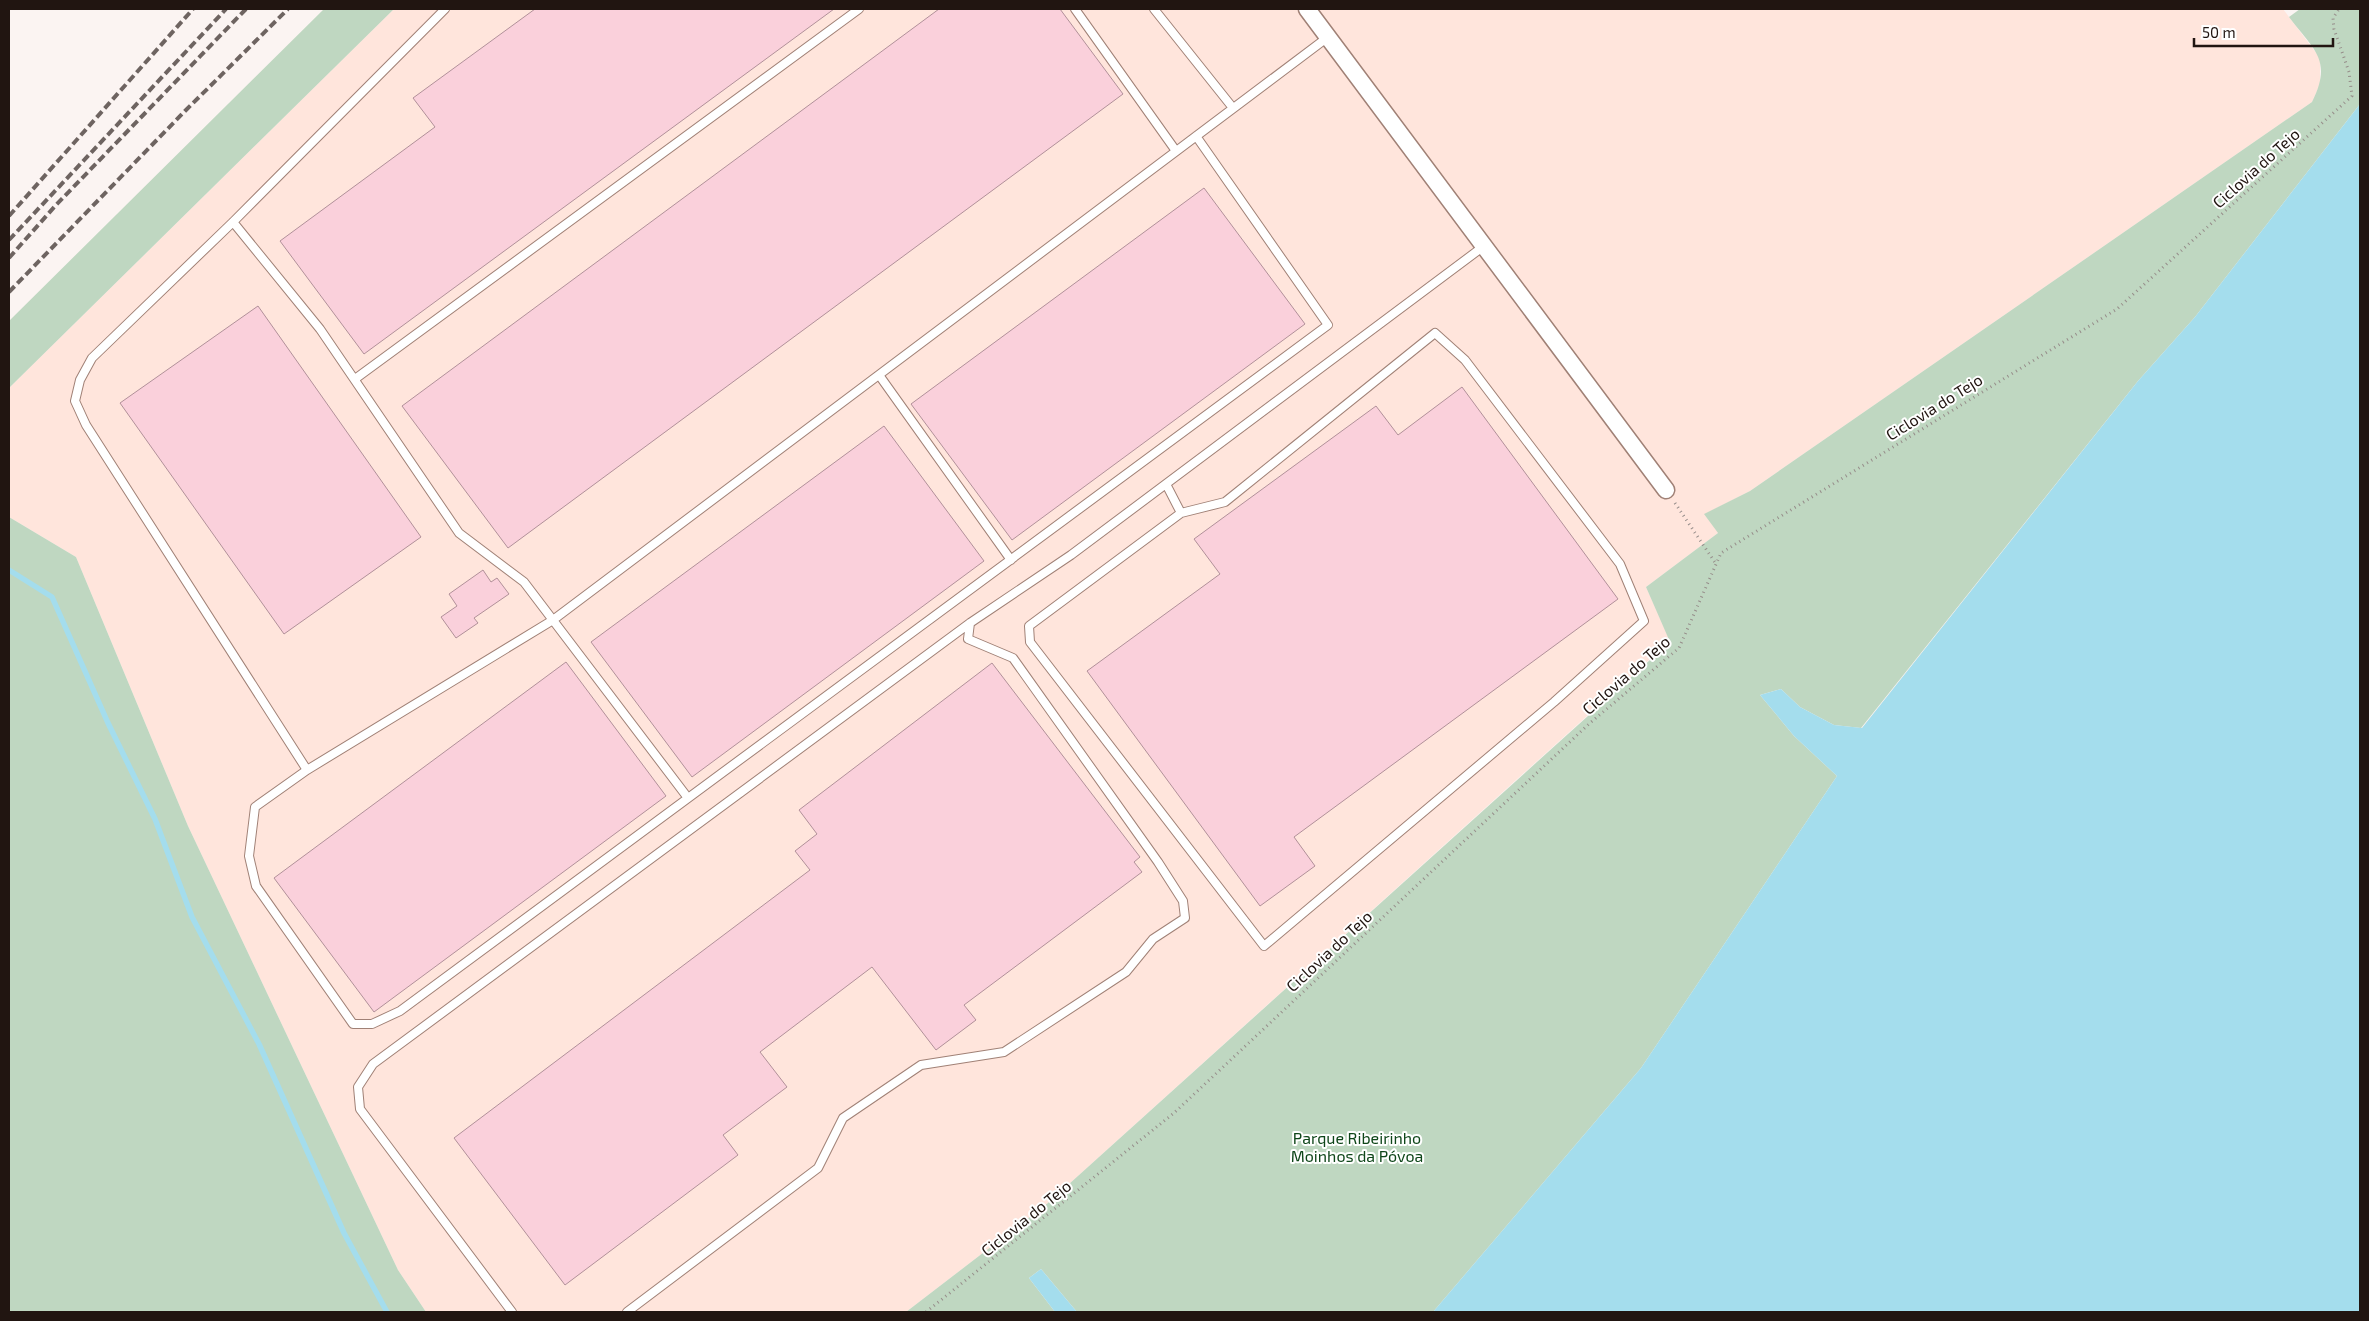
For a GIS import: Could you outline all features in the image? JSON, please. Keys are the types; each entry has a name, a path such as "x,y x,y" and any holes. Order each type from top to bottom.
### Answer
{"street":[{"path":"1307,9 1666,490"}],"lane":[{"path":"307,770 86,425 75,401 80,380 92,358 233,222 445,9"},
{"path":"355,379 859,9"},
{"path":"1075,9 1176,151"},
{"path":"1154,9 1233,108"},
{"path":"1196,136 1328,324 400,1011 372,1024 353,1024 256,886 249,856 256,807 307,770 553,620 1233,108 1328,37"},
{"path":"233,222 320,329 459,533 524,582 688,798"},
{"path":"512,1312 360,1109 358,1087 373,1064 970,623 1071,555 1484,246"},
{"path":"1436,333 1465,360 1620,564 1644,621 1554,702 1264,946 1030,642 1029,626 1181,513 1225,502 1436,333"},
{"path":"879,375 1011,560"},
{"path":"1166,484 1181,513"},
{"path":"627,1312 818,1168 843,1118 921,1065 1004,1052 1126,972 1153,939 1185,918 1183,901 1158,862 1013,658 968,639 970,623"}],"path":[{"name":"Ciclovia do Tejo","path":"926,1312 1055,1211 1174,1113 1590,723 1679,648 1721,553 2117,309 2352,96 2349,72 2334,29 2333,18 2340,9"},
{"path":"1666,490 1716,564"}],"shaded area":[{"path":"394,9 2283,9 2320,58 2320,84 2312,102 1750,491 1705,514 1718,533 1646,587 1670,641 1048,1203 906,1312 426,1312 398,1270 188,826 76,557 9,517 9,388"}],"green space":[{"path":"324,9 394,9 9,388 9,321"},
{"name":"Parque Ribeirinho Moinhos da Póvoa","path":"2300,9 2360,9 2360,104 2195,317 2138,381 1861,728 1834,725 1800,707 1781,689 1760,695 1794,736 1837,776 1641,1068 1433,1312 1077,1312 1041,1269 1029,1278 1055,1312 906,1312 1048,1203 1670,642 1646,587 1718,533 1704,514 1750,491 2312,102 2321,76 2321,65 2313,47 2289,17"},
{"path":"9,517 76,557 188,826 398,1270 426,1312 9,1312"}],"water":[{"path":"2360,104 2360,1312 1433,1312 1641,1068 1837,776 1794,736 1760,695 1781,689 1800,707 1834,725 1862,728 2138,381 2195,317"},
{"path":"1041,1269 1077,1312 1055,1312 1029,1278"}],"building":[{"path":"535,9 834,9 364,354 280,241 435,127 413,98"},
{"path":"939,9 1060,9 1123,94 508,548 402,406"},
{"path":"1204,188 1305,324 1012,540 911,404"},
{"path":"258,306 421,537 284,634 120,403"},
{"path":"1462,387 1618,599 1294,837 1315,866 1260,906 1087,671 1220,574 1194,539 1376,406 1398,435"},
{"path":"884,426 984,561 692,777 591,642"},
{"path":"483,570 491,582 497,578 509,594 474,618 478,623 456,638 441,617 457,606 449,594"},
{"path":"566,662 666,796 374,1012 274,878"},
{"path":"992,663 1140,857 1134,862 1142,872 964,1005 976,1020 936,1050 872,967 760,1052 787,1087 723,1135 738,1155 565,1285 454,1138 810,870 795,851 817,834 799,810"}],"waterway":[{"path":"9,570 52,597 108,723 155,819 192,917 259,1044 344,1233 387,1312"}],"railway":[{"path":"9,216 193,9"},
{"path":"9,240 226,9"},
{"path":"9,258 56,205 246,9"},
{"path":"9,292 185,111 288,9"}]}
